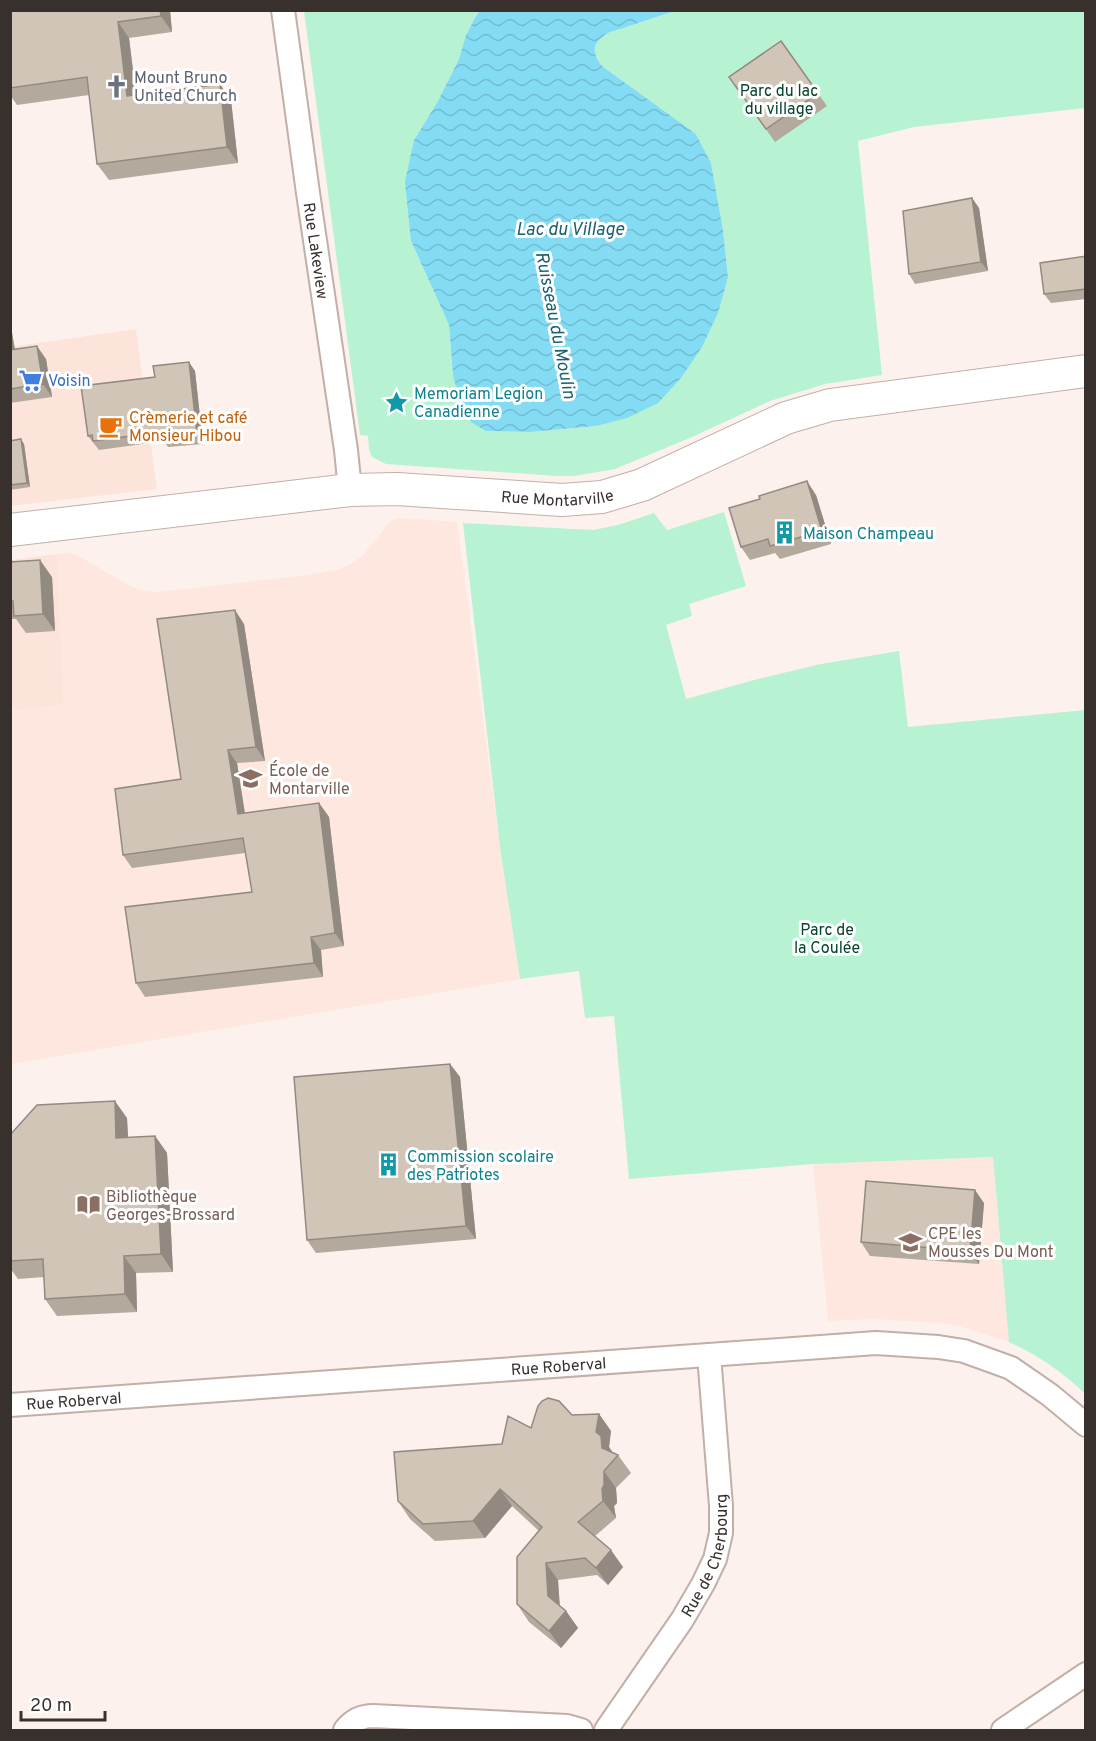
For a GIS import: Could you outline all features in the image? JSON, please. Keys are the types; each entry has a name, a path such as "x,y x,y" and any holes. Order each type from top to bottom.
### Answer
{"street":[{"name":"Rue Lakeview","path":"283,10 350,490"},
{"name":"Rue Montarville","path":"10,530 350,490 397,489 562,500 602,497 642,485 786,418 830,405 1086,371"},
{"name":"Rue Roberval","path":"10,1405 876,1343 964,1351 1011,1368 1050,1395 1086,1425"},
{"name":"Rue de Cherbourg","path":"606,1731 682,1620 715,1558 721,1533 721,1506 709,1355"},
{"path":"1003,1731 1086,1674"},
{"path":"345,1731 360,1717 373,1716 567,1726 581,1731"}],"shaded area":[{"path":"136,329 157,489 11,506 10,347"},
{"name":"École de Montarville","path":"401,518 457,522 520,979 11,1064 11,711 64,705 57,554 70,553 79,556 128,585 140,590 158,592 308,575 340,569 353,563 364,554 389,523"},
{"path":"57,554 64,705 11,711 10,560"},
{"name":"CPE les Mousses Du Mont","path":"993,1157 1009,1342 941,1323 873,1319 828,1321 813,1164"}],"green space":[{"name":"Parc du lac du village","path":"304,11 481,11 466,35 459,59 438,101 414,140 411,241 449,325 453,376 487,431 530,432 596,426 728,277 723,230 711,163 696,134 602,66 596,56 595,48 599,40 608,33 675,11 1085,11 1085,108 914,127 858,141 882,375 825,384 770,401 615,469 575,476 556,476 386,464 372,457 368,436 360,435"},
{"name":"Parc de la Coulée","path":"724,512 746,586 689,604 692,616 666,625 686,699 821,664 899,651 908,727 1085,710 1085,1394 1049,1365 1009,1342 993,1157 813,1164 629,1179 614,1016 585,1018 579,971 520,979 500,847 463,523 593,530 618,525 654,513 667,530"}],"water":[{"name":"Lac du Village","path":"481,10 675,11 608,33 596,44 595,52 602,66 696,134 711,163 723,230 728,277 718,313 702,347 681,378 658,403 627,418 596,426 530,432 486,431 471,422 461,403 453,376 449,325 411,241 405,182 414,140 438,101 459,59 466,35"}],"building":[{"path":"10,10 160,10 161,16 118,22 127,96 220,84 227,147 97,164 87,77 10,88"},
{"path":"781,41 818,93 766,129 729,77"},
{"path":"972,198 981,262 909,274 903,211"},
{"path":"1086,256 1086,289 1044,294 1040,263"},
{"path":"37,346 43,384 10,389 10,350"},
{"path":"189,362 197,434 162,438 161,432 93,441 92,435 88,436 81,386 155,377 153,366"},
{"path":"21,439 27,483 10,485 10,441"},
{"name":"Maison Champeau","path":"807,481 822,531 770,546 768,539 741,547 729,508"},
{"path":"40,560 43,614 14,616 13,601 10,601 10,562"},
{"path":"235,610 256,747 228,750 238,814 319,803 335,933 311,937 314,963 136,983 125,907 252,892 243,838 123,855 115,789 181,779 157,619"},
{"name":"Commission scolaire des Patriotes","path":"450,1064 466,1226 307,1240 294,1077"},
{"path":"115,1101 116,1138 155,1136 161,1254 124,1256 125,1294 45,1299 43,1259 10,1261 10,1135 37,1105"},
{"path":"866,1181 975,1190 970,1251 861,1242"},
{"path":"548,1398 559,1401 572,1415 599,1414 596,1432 601,1436 602,1448 618,1455 604,1471 603,1501 578,1522 611,1550 596,1568 585,1558 546,1563 548,1596 566,1611 549,1631 517,1604 517,1557 542,1527 500,1489 473,1521 423,1524 398,1501 394,1452 502,1444 508,1416 531,1428 538,1406"}],"place":[{"name":"Mount Bruno United Church","path":"116,86"},
{"name":"Voisin","path":"30,380"},
{"name":"Memoriam Legion Canadienne","path":"396,402"},
{"name":"Crèmerie et café Monsieur Hibou","path":"111,426"},
{"name":"Maison Champeau","path":"785,533"},
{"name":"École de Montarville","path":"251,779"},
{"name":"Commission scolaire des Patriotes","path":"389,1165"},
{"name":"Bibliothèque Georges-Brossard","path":"88,1205"},
{"name":"CPE les Mousses Du Mont","path":"910,1242"}],"water label":[{"name":"Ruisseau du Moulin","path":"556,325"}]}
